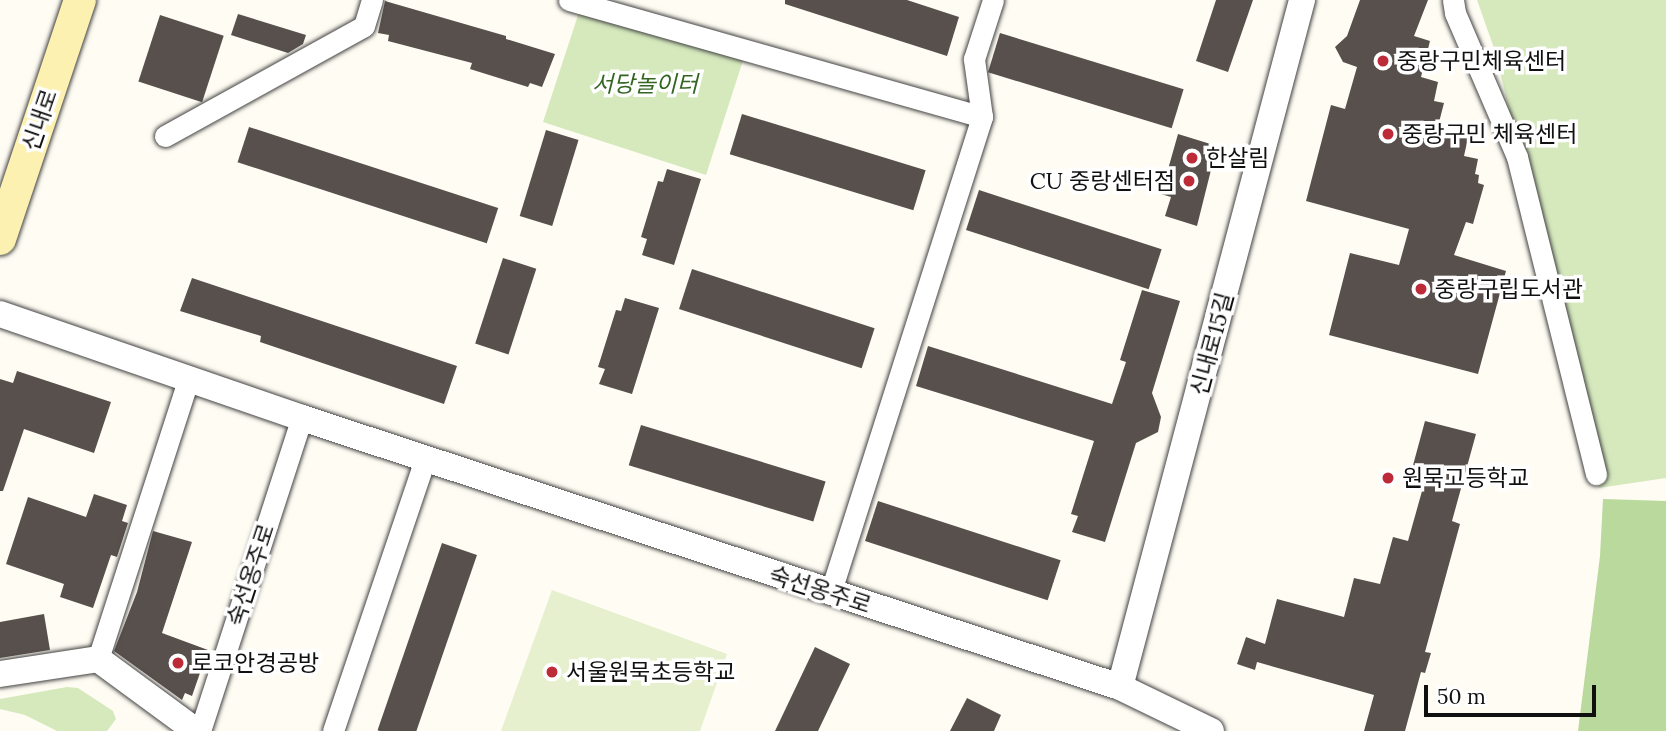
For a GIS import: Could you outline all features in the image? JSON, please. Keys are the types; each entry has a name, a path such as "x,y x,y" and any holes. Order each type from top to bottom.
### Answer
{"main road":[{"name":"신내로","path":"0,239 80,0"}],"street":[{"path":"165,136 364,26 372,0"},
{"path":"569,0 982,117"},
{"path":"830,594 982,117 974,59 993,0"},
{"name":"신내로15길","path":"1120,687 1302,0"},
{"path":"1453,0 1455,13 1517,157 1596,474"},
{"name":"숙선옹주로","path":"0,314 188,380 830,594 1120,687 1211,731"},
{"path":"98,659 188,380"},
{"name":"숙선옹주로","path":"198,731 302,418"},
{"path":"333,731 425,459"},
{"path":"0,674 98,659 198,731"}],"green space":[{"name":"서당놀이터","path":"583,0 608,0 748,45 706,175 543,122"},
{"path":"1477,0 1666,0 1666,478 1599,488 1495,51"},
{"path":"1603,499 1666,501 1666,731 1578,731 1600,556"},
{"path":"552,590 727,654 700,731 501,731"},
{"path":"67,687 78,688 113,711 116,719 107,731 57,731 25,715 0,709 0,699"}],"building":[{"path":"785,0 907,0 959,17 947,56 785,4"},
{"path":"1216,0 1253,0 1228,72 1196,61"},
{"path":"1360,0 1428,0 1414,36 1430,41 1421,77 1438,82 1434,101 1444,103 1437,130 1468,138 1464,156 1478,159 1475,174 1479,175 1478,183 1484,185 1473,224 1466,222 1454,255 1506,271 1478,374 1329,335 1350,253 1399,265 1409,229 1306,201 1331,105 1345,109 1357,67 1343,62 1335,47 1347,36"},
{"path":"385,1 506,36 506,39 555,54 542,87 530,83 528,87 470,69 472,63 388,41 389,35 378,33"},
{"path":"238,14 306,35 303,44 288,53 231,35"},
{"path":"160,15 224,36 202,102 138,82"},
{"path":"1000,33 1184,89 1172,128 988,72"},
{"path":"742,114 926,170 913,210 730,154"},
{"path":"249,127 498,208 487,243 238,162"},
{"path":"546,130 579,140 552,226 520,216"},
{"path":"1178,134 1217,146 1197,226 1165,216 1171,197 1161,194"},
{"path":"667,169 701,179 674,265 642,255 647,239 641,237 658,181 663,182"},
{"path":"979,190 1162,249 1149,289 966,230"},
{"path":"503,258 536,269 508,354 475,344"},
{"path":"692,269 875,328 862,368 679,309"},
{"path":"192,278 457,366 444,404 260,342 261,336 180,311"},
{"path":"1142,290 1180,301 1152,393 1161,417 1158,432 1136,443 1105,542 1072,532 1078,516 1071,514 1094,441 916,386 928,346 1112,404 1126,362 1120,360"},
{"path":"625,298 659,308 632,394 599,384 605,369 598,367 616,310 621,311"},
{"path":"17,371 111,402 94,453 24,429 3,491 0,491 0,379 13,383"},
{"path":"1425,421 1476,434 1452,521 1460,524 1425,652 1431,653 1425,673 1421,672 1405,731 1364,731 1374,695 1257,662 1255,670 1237,664 1246,637 1265,644 1277,599 1344,617 1354,578 1380,584 1393,537 1408,541 1424,484 1409,480"},
{"path":"641,425 826,481 813,522 629,465"},
{"path":"94,494 127,505 122,521 128,523 117,557 111,555 93,608 60,597 64,584 6,564 28,497 86,517"},
{"path":"878,501 1061,560 1048,600 865,541"},
{"path":"153,531 192,542 162,633 208,650 192,696 185,693 182,700 114,651 137,592"},
{"path":"442,543 477,555 416,731 378,730"},
{"path":"44,614 50,650 0,658 0,622"},
{"path":"815,647 850,664 818,731 775,731"},
{"path":"967,698 1001,715 994,731 950,731"}],"place":[{"name":"중랑구민체육센터","path":"1383,61"},
{"name":"중랑구민 체육센터","path":"1388,134"},
{"name":"한살림","path":"1192,158"},
{"name":"CU 중랑센터점","path":"1189,181"},
{"name":"중랑구립도서관","path":"1421,289"},
{"name":"원묵고등학교","path":"1388,478"},
{"name":"로코안경공방","path":"178,663"},
{"name":"서울원묵초등학교","path":"552,672"}]}
